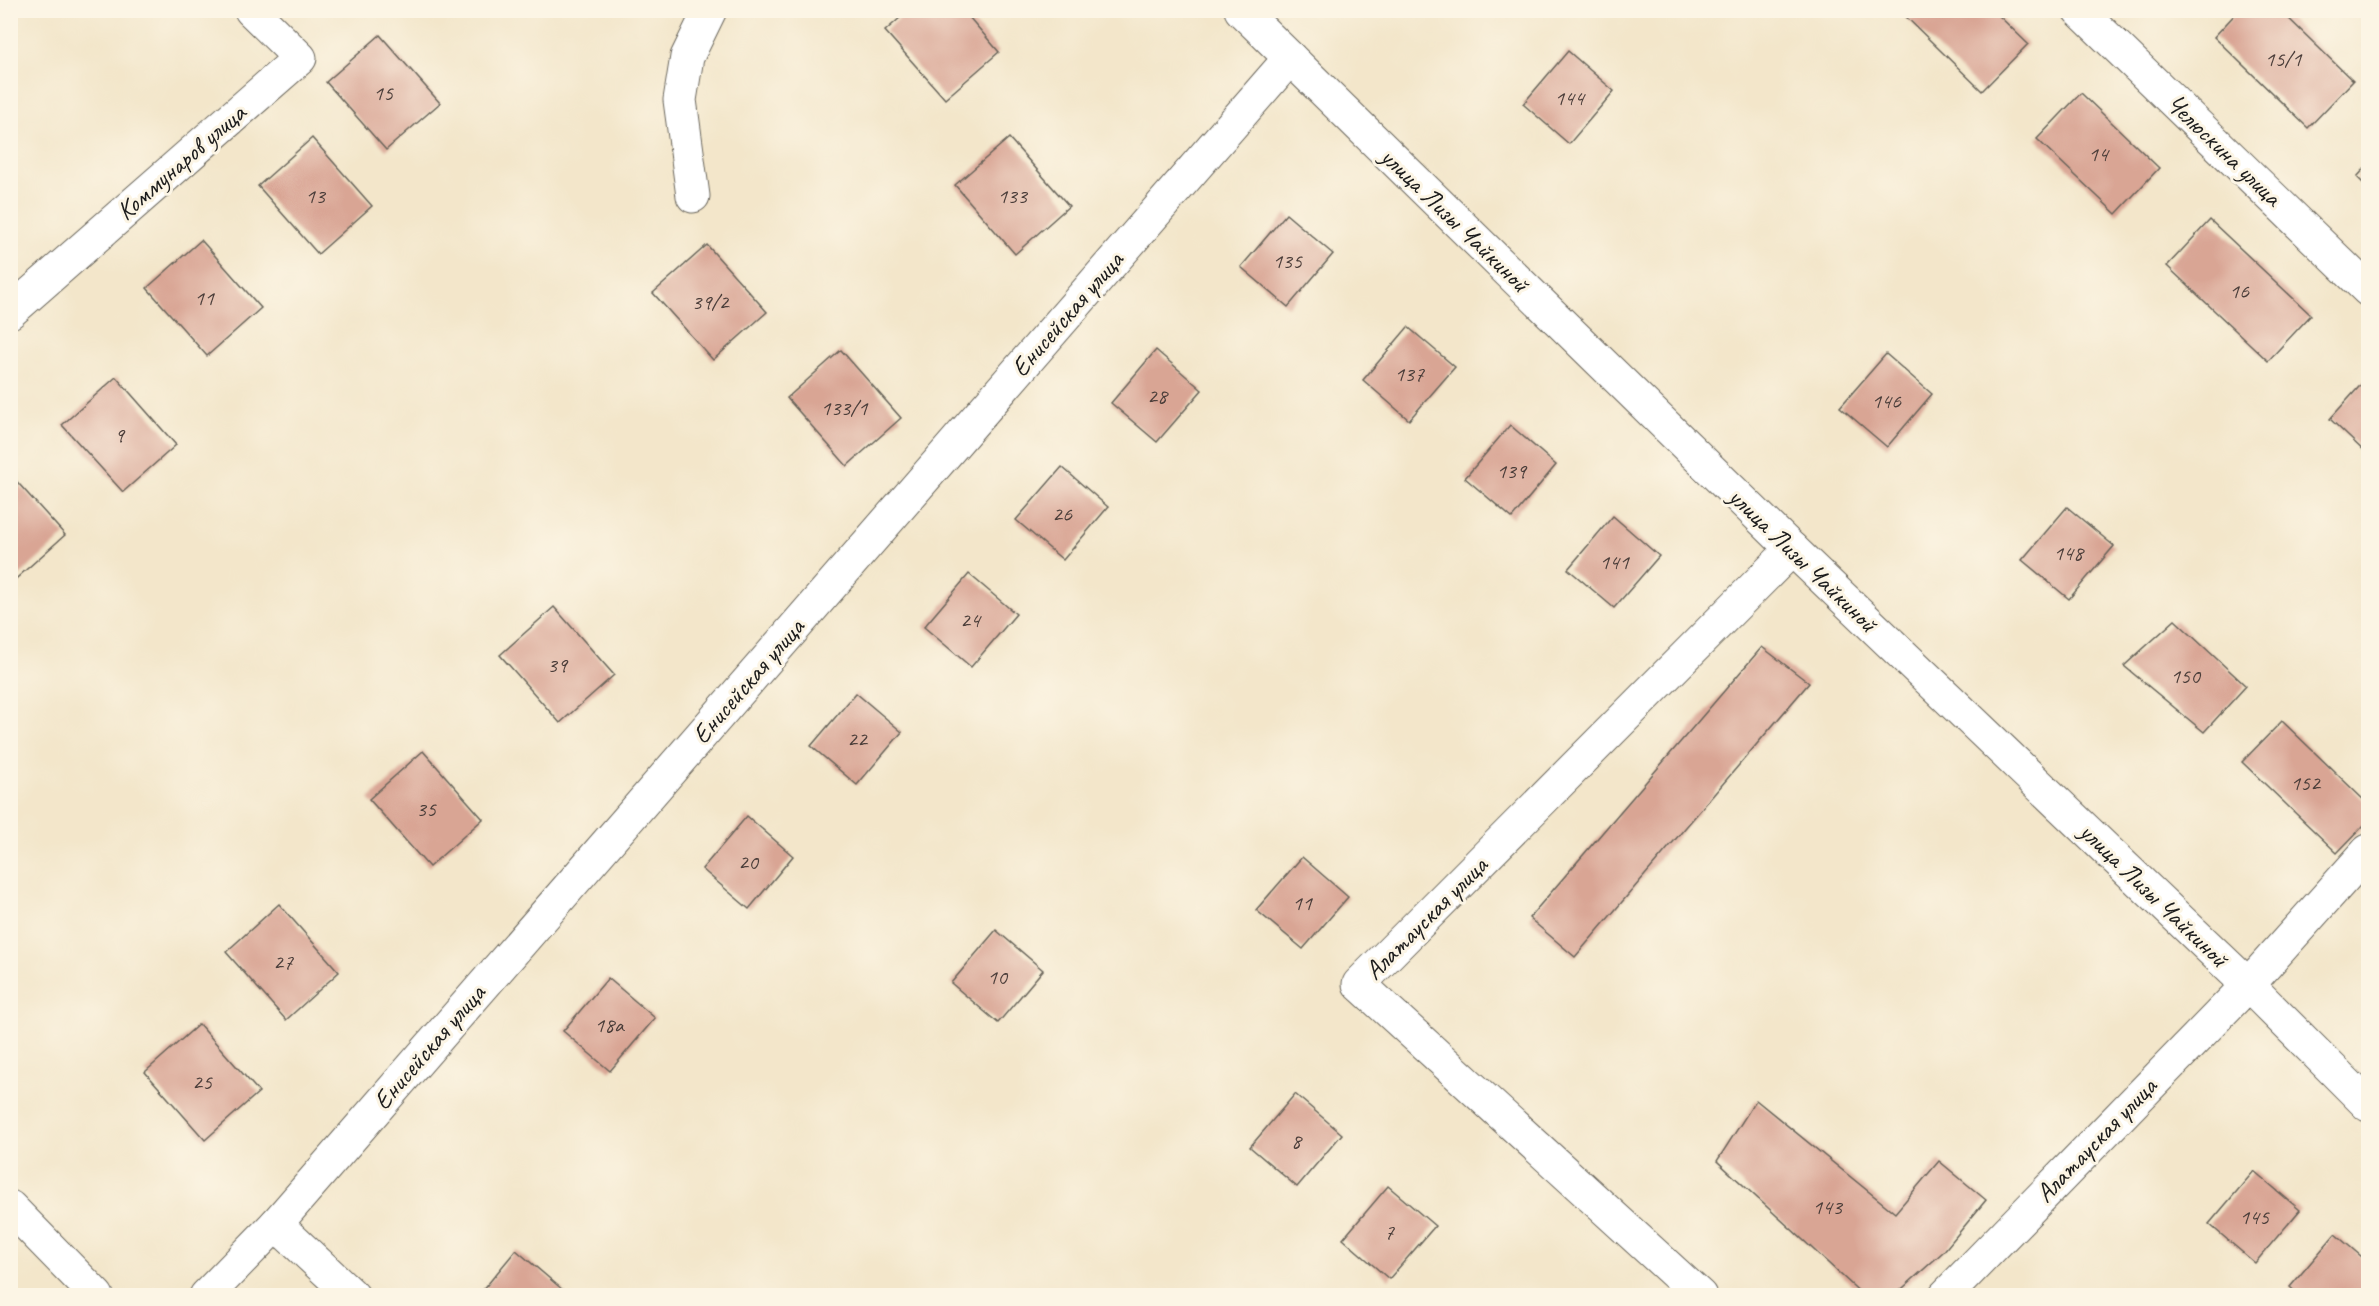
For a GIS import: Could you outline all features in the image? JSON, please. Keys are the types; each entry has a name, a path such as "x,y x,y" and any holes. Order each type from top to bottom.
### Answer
{"street":[{"name":"Коммунаров улица","path":"10,312 300,58 251,10"},
{"path":"693,196 680,100 687,57 710,10"},
{"name":"улица Лизы Чайкиной","path":"1241,10 1792,549 2248,985 2368,1105"},
{"name":"Челюскина улица","path":"2079,10 2368,290"},
{"name":"Енисейская улица","path":"206,1296 276,1224 1290,58"},
{"name":"Алатауская улица","path":"1700,1296 1359,984 1792,549"},
{"name":"Алатауская улица","path":"1945,1296 2248,985 2368,851"},
{"path":"10,1207 97,1296"},
{"path":"276,1224 353,1296"}],"building":[{"path":"909,10 963,10 999,52 945,99 885,31"},
{"path":"1899,10 1993,10 2028,44 1982,91"},
{"path":"2239,10 2280,10 2353,81 2308,128 2214,37"},
{"path":"380,35 440,103 386,150 326,82"},
{"path":"1568,51 1614,91 1569,144 1523,104"},
{"path":"2081,93 2159,168 2116,214 2037,139"},
{"path":"312,138 372,206 318,254 258,186"},
{"path":"1009,138 1069,206 1015,254 955,185"},
{"path":"2368,165 2368,188 2357,177"},
{"path":"1286,214 1333,254 1288,307 1241,267"},
{"path":"2210,220 2311,315 2268,361 2167,266"},
{"path":"201,240 261,308 207,356 147,288"},
{"path":"707,245 767,312 713,360 653,293"},
{"path":"1408,327 1455,367 1409,420 1363,380"},
{"path":"841,350 901,418 847,466 787,398"},
{"path":"1156,350 1202,390 1157,442 1111,403"},
{"path":"1886,354 1932,394 1887,447 1840,407"},
{"path":"116,377 176,445 123,492 62,425"},
{"path":"2368,377 2368,455 2330,419"},
{"path":"1510,425 1556,465 1512,518 1465,478"},
{"path":"1062,467 1108,507 1063,560 1016,520"},
{"path":"10,474 65,535 10,584"},
{"path":"2067,507 2114,546 2069,599 2022,560"},
{"path":"1613,516 1659,556 1614,608 1568,569"},
{"path":"969,574 1016,614 971,667 924,627"},
{"path":"554,607 614,675 560,723 500,655"},
{"path":"2175,620 2246,686 2204,732 2124,666"},
{"path":"1762,647 1809,683 1575,957 1529,918"},
{"path":"856,693 902,732 857,785 811,746"},
{"path":"2282,721 2368,804 2368,821 2337,853 2242,762"},
{"path":"423,751 483,819 429,867 369,799"},
{"path":"747,816 793,856 749,909 702,869"},
{"path":"1302,857 1348,897 1303,949 1256,910"},
{"path":"279,904 339,972 286,1020 226,952"},
{"path":"996,930 1043,970 998,1023 951,983"},
{"path":"608,978 655,1018 610,1071 563,1031"},
{"path":"199,1024 259,1092 205,1140 145,1072"},
{"path":"1295,1094 1342,1134 1297,1187 1250,1147"},
{"path":"1756,1100 1895,1213 1939,1161 1986,1200 1943,1252 1894,1296 1864,1296 1717,1161"},
{"path":"2254,1171 2300,1210 2255,1263 2209,1224"},
{"path":"1388,1186 1435,1226 1389,1279 1343,1239"},
{"path":"2335,1234 2368,1262 2368,1289 2363,1296 2300,1296 2290,1287"},
{"path":"516,1250 563,1290 558,1296 478,1296"}]}
